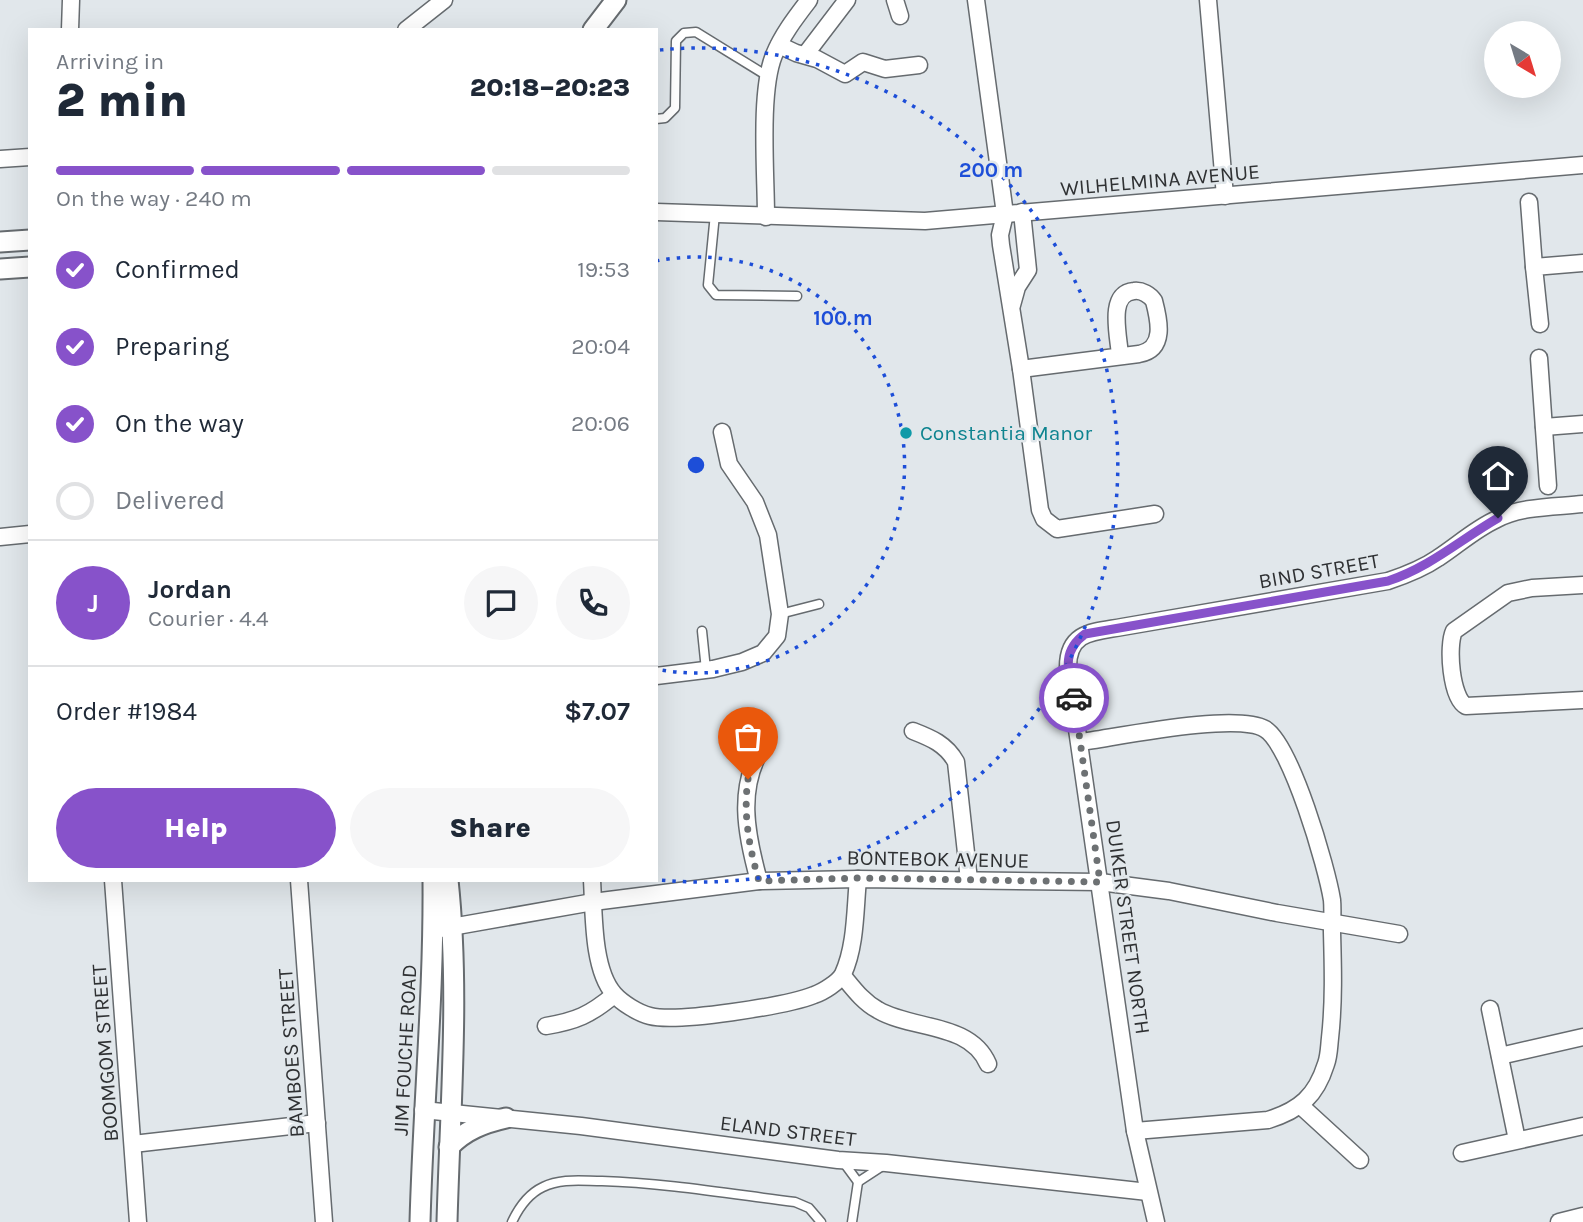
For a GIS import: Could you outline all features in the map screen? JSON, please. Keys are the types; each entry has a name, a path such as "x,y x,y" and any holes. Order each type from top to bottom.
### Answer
{"street":[{"path":"70,28 71,0"},
{"path":"408,28 444,0"},
{"path":"595,28 616,0"},
{"path":"766,217 765,132 769,77 773,57 779,45 809,0"},
{"path":"804,55 847,0"},
{"path":"895,0 900,16"},
{"path":"976,0 1005,214 1001,239 1040,510 1044,519 1056,529 1155,514"},
{"path":"1208,0 1225,196"},
{"path":"779,45 817,59 845,74 863,62 885,69 919,65"},
{"path":"0,159 28,158"},
{"name":"WILHELMINA AVENUE","path":"658,212 925,221 1583,165"},
{"path":"1529,202 1540,324"},
{"path":"1012,307 1017,288 1028,270 1022,212"},
{"path":"0,242 28,240"},
{"path":"1534,267 1583,263"},
{"path":"0,269 28,267"},
{"path":"1021,369 1120,356"},
{"path":"1539,358 1548,486"},
{"path":"1544,427 1583,424"},
{"path":"658,676 742,662 763,653 778,636 780,614 773,561 762,517 729,464 722,432"},
{"name":"BIND STREET","path":"1068,667 1072,646 1085,634 1388,581 1414,572 1437,559 1498,518 1517,511 1583,504"},
{"path":"0,537 28,534"},
{"path":"1583,584 1532,588 1508,593 1454,631 1450,647 1455,691 1460,702 1466,706 1583,700"},
{"name":"DUIKER STREET NORTH","path":"1068,667 1081,742 1135,1131 1156,1222"},
{"path":"1081,742 1232,722 1264,729 1278,741 1289,764 1328,880 1332,903 1334,978 1327,1062 1320,1080 1301,1106 1288,1114 1268,1120 1135,1131"},
{"path":"913,731 950,751 956,762 969,880"},
{"path":"759,881 751,852 745,801 755,758 765,743"},
{"path":"592,882 599,966 614,995 648,1015 683,1017 782,1003 815,995 843,976 853,936 858,878"},
{"name":"BONTEBOK AVENUE","path":"443,928 593,902 759,881 858,878 1100,882 1169,891 1399,934"},
{"name":"BOOMGOM STREET","path":"113,882 138,1222"},
{"name":"BAMBOES STREET","path":"299,882 324,1222"},
{"name":"JIM FOUCHE ROAD","path":"433,882 443,928 450,1113 447,1222"},
{"name":"JIM FOUCHE ROAD","path":"420,1222 423,1110 448,882"},
{"path":"843,976 867,1003 881,1012 926,1024 962,1038 977,1047 988,1064"},
{"path":"546,1026 572,1022 589,1015 614,995"},
{"path":"1490,1009 1517,1140"},
{"path":"1500,1056 1583,1037"},
{"path":"1301,1106 1360,1160"},
{"name":"ELAND STREET","path":"423,1110 581,1126 838,1160 1148,1192"},
{"path":"449,1147 472,1129 506,1118"},
{"path":"133,1144 317,1123"},
{"path":"1462,1153 1583,1126"},
{"path":"1559,1222 1583,1216"}],"lane":[{"path":"658,119 665,118 675,108 676,41 684,33 696,32 769,77"},
{"path":"715,214 708,285 712,292 716,295 797,296"},
{"path":"780,614 818,604"},
{"path":"702,631 706,670"},
{"path":"838,1160 850,1169 858,1182 852,1222"},
{"path":"858,1182 886,1163"},
{"path":"512,1222 519,1208 532,1193 546,1185 566,1180 636,1182 795,1202 809,1208 821,1222"}],"way so far":[{"path":"748,779 746,822 759,881 858,878 1100,882 1074,698"}],"place":[{"name":"Constantia Manor","path":"906,433"}],"route":[{"path":"1074,698 1068,656 1072,646 1085,634 1388,581 1414,572 1437,559 1498,518"}]}
